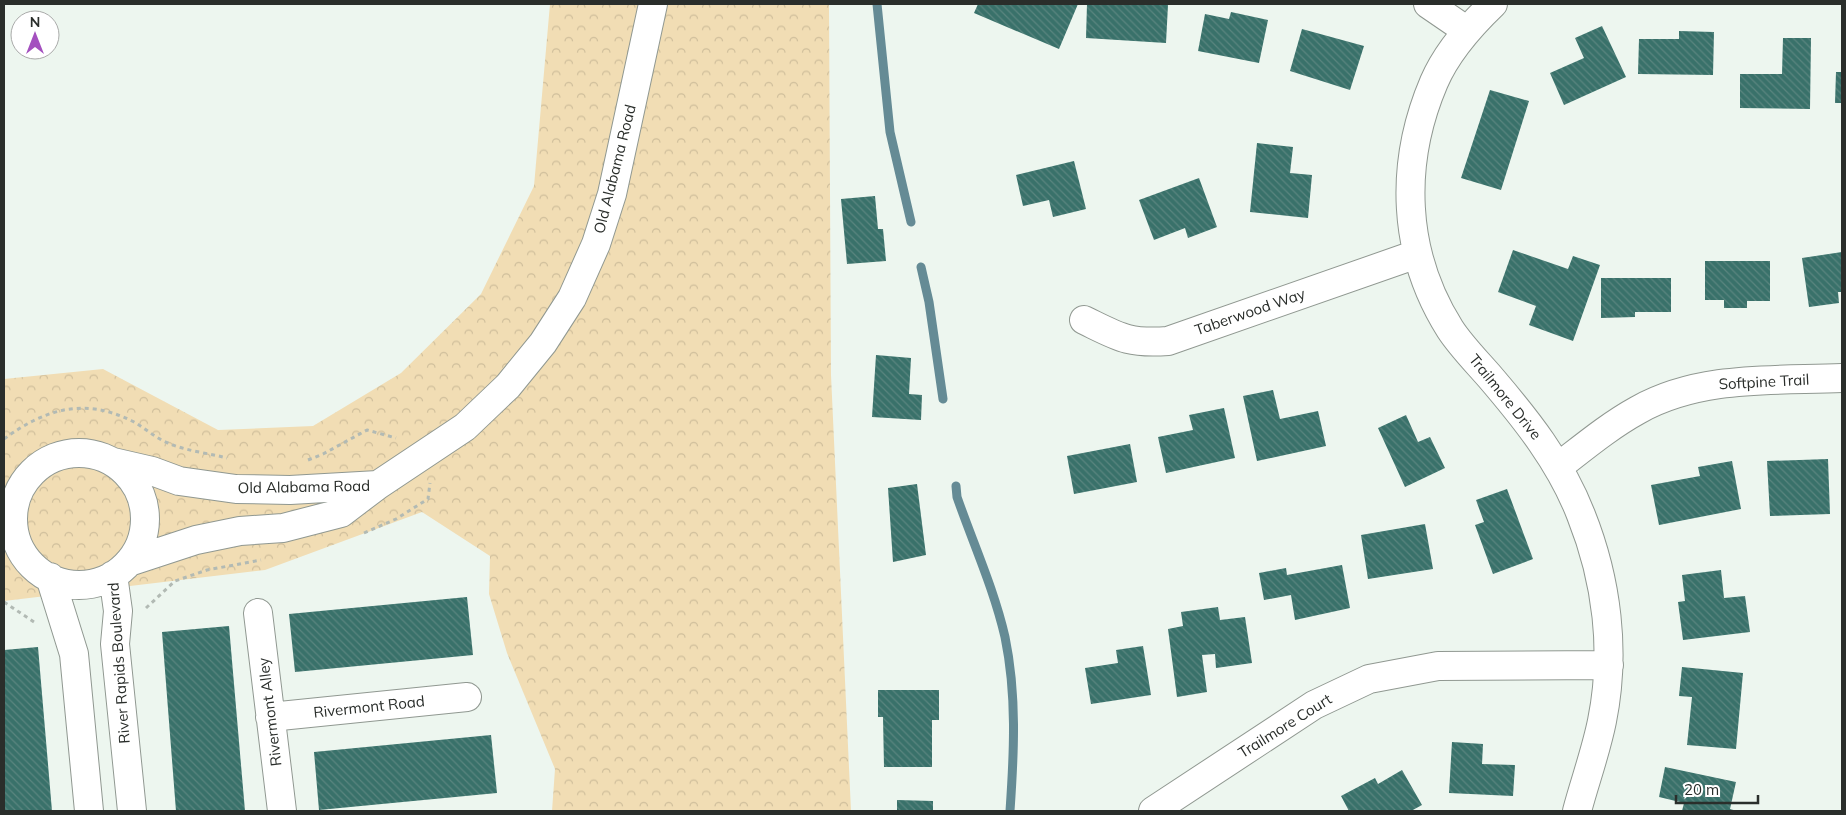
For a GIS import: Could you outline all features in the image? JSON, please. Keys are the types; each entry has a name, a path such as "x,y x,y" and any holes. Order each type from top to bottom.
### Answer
{"street":[{"name":"Old Alabama Road","path":"121,569 196,540 240,531 283,528 341,513 378,485 465,427 508,386 543,343 572,298 596,244 612,194 653,4"},
{"path":"1428,4 1466,30"},
{"name":"Trailmore Drive","path":"1493,4 1466,30 1434,80 1414,138 1409,195 1417,254 1430,292 1451,331 1527,421 1558,467 1581,513 1598,564 1606,612 1609,665 1602,721 1577,811"},
{"name":"Taberwood Way","path":"1084,320 1123,339 1145,343 1168,341 1417,254"},
{"name":"Softpine Trail","path":"1558,467 1618,422 1640,409 1679,392 1721,383 1842,378"},
{"path":"4,560 41,571 60,582 82,584 103,580 121,569 143,538 144,508 134,482 113,462 96,455 66,454 40,466 15,482 14,524 21,550 41,571 74,654 89,811"},
{"name":"Old Alabama Road","path":"113,462 152,471 179,481 236,489 290,490 378,485"},
{"name":"River Rapids Boulevard","path":"121,569 115,644 132,811"},
{"name":"Rivermont Alley","path":"258,612 282,811"},
{"name":"Trailmore Court","path":"1153,811 1314,705 1369,679 1438,666 1609,665"},
{"name":"Rivermont Road","path":"270,717 467,697"}],"path":[{"path":"4,439 20,427 47,413 70,408 96,408 135,422 167,443 229,458"},
{"path":"304,461 323,454 367,430"},
{"path":"362,533 396,519 428,499"},
{"path":"140,612 175,581 207,570 270,558"},
{"path":"4,602 33,621 38,628"}],"green space":[{"path":"550,4 829,4 831,375 851,811 552,811 555,769 507,653 489,594 490,556 422,512 265,570 4,601 4,379 103,369 218,430 313,426 401,373 481,294 534,186"}],"building":[{"path":"978,4 1078,4 1059,49 974,13"},
{"path":"1087,4 1168,5 1166,43 1086,38"},
{"path":"1231,12 1268,20 1259,63 1198,51 1205,14 1229,19"},
{"path":"1602,26 1626,77 1564,105 1550,73 1584,58 1575,38"},
{"path":"1302,29 1364,46 1350,90 1290,71"},
{"path":"1679,31 1714,32 1713,75 1638,74 1639,39 1679,39"},
{"path":"1783,38 1811,38 1810,109 1740,108 1740,74 1782,74"},
{"path":"1836,72 1842,72 1842,103 1835,103"},
{"path":"1490,90 1529,101 1501,190 1461,178"},
{"path":"1257,143 1293,147 1290,173 1312,175 1308,218 1250,212"},
{"path":"1074,161 1086,209 1053,217 1049,200 1023,206 1016,175"},
{"path":"1199,178 1217,227 1188,238 1185,228 1154,240 1139,200"},
{"path":"875,196 878,229 883,229 886,261 847,264 841,199"},
{"path":"1513,250 1568,269 1573,256 1600,265 1573,341 1529,325 1536,306 1498,292"},
{"path":"1842,252 1842,292 1838,292 1839,303 1809,307 1802,258"},
{"path":"1705,261 1770,261 1770,301 1747,301 1747,308 1724,308 1724,300 1705,300"},
{"path":"1601,278 1671,278 1671,312 1635,312 1635,317 1601,318"},
{"path":"876,355 911,358 909,394 922,395 921,420 872,417"},
{"path":"1273,390 1280,419 1318,411 1326,446 1257,461 1243,396"},
{"path":"1224,408 1235,458 1166,473 1158,437 1193,430 1189,415"},
{"path":"1406,415 1418,442 1430,437 1445,468 1405,487 1378,428"},
{"path":"1130,444 1137,482 1074,494 1067,456"},
{"path":"1828,459 1830,514 1770,516 1767,461"},
{"path":"1732,461 1741,509 1659,525 1651,485 1700,476 1698,467"},
{"path":"917,484 926,555 893,562 888,488"},
{"path":"1507,489 1533,559 1493,574 1475,525 1484,522 1476,500"},
{"path":"1425,524 1433,569 1368,579 1361,535"},
{"path":"1342,565 1350,608 1295,620 1291,595 1264,600 1259,573 1286,568 1287,575"},
{"path":"1721,570 1724,598 1745,596 1750,632 1683,640 1678,602 1685,601 1682,575"},
{"path":"467,597 473,655 295,672 289,614"},
{"path":"1218,607 1220,620 1245,617 1252,663 1216,668 1215,654 1202,655 1207,692 1177,697 1168,629 1183,626 1181,612"},
{"path":"229,626 245,811 176,811 162,632"},
{"path":"1143,646 1151,695 1091,704 1085,668 1118,663 1116,650"},
{"path":"38,647 52,811 4,811 4,650"},
{"path":"1682,667 1743,673 1736,749 1687,745 1692,697 1679,696"},
{"path":"878,690 939,690 939,720 932,720 932,767 884,767 883,717 878,717"},
{"path":"491,735 497,793 319,810 314,752"},
{"path":"1452,742 1483,744 1482,764 1515,765 1513,796 1449,793"},
{"path":"1665,767 1736,782 1730,809 1737,811 1682,811 1684,803 1659,797"},
{"path":"1402,770 1422,805 1411,811 1349,811 1341,796 1375,778 1378,784"},
{"path":"897,800 933,801 933,811 897,811"}],"waterway":[{"path":"877,4 890,132 911,222"},
{"path":"921,267 929,302 943,399"},
{"path":"956,486 957,497 995,601 1009,659 1014,724 1010,811"}]}
